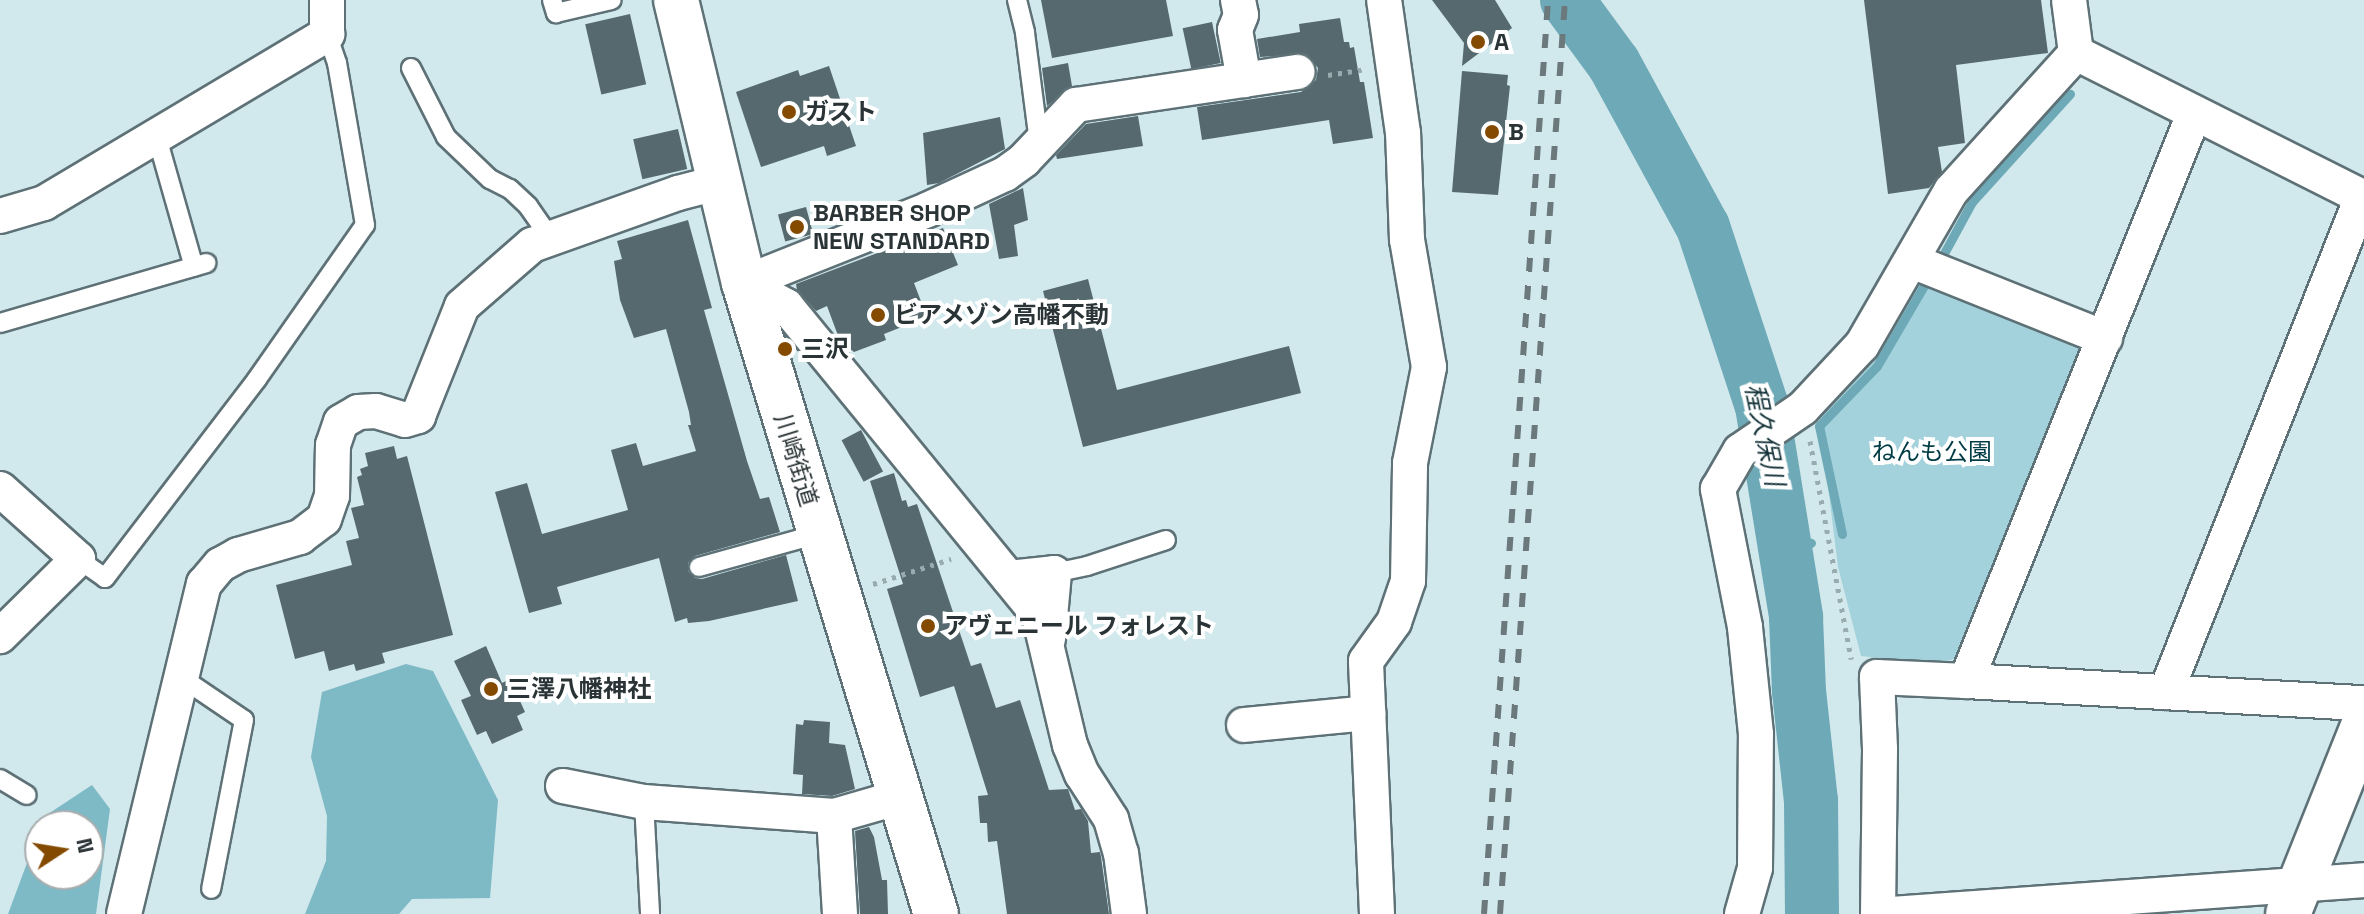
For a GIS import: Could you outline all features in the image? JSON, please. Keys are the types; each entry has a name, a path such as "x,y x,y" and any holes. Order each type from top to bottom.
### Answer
{"main road":[{"name":"川崎街道","path":"676,0 717,183 744,283 936,914"},
{"path":"2293,900 2364,724"}],"street":[{"path":"0,216 44,203 327,34 327,0"},
{"path":"1238,0 1241,15 1235,30 1244,80"},
{"path":"1377,914 1366,661 1394,622 1408,581 1410,463 1429,367 1407,240 1403,133 1384,0"},
{"path":"1742,914 1755,868 1756,734 1745,627 1718,489 1740,451 1798,412 1862,345 1951,191 2076,53 2069,0"},
{"path":"2076,53 2363,197 2166,692"},
{"path":"744,283 927,210 1005,174 1016,168 1076,105 1298,72"},
{"path":"1966,681 2194,114"},
{"path":"124,914 179,676 204,584 220,565 238,555 300,537 324,519 332,496 333,445 341,422 358,412 376,411 405,420 418,416 462,306 532,245 549,236 717,183"},
{"path":"1912,261 2105,338"},
{"path":"744,283 786,306 1039,615 1070,745 1082,774 1111,819 1121,853 1129,914"},
{"path":"0,489 78,559 0,636"},
{"path":"1009,578 1054,573 1048,645"},
{"path":"1878,914 1880,749 1877,677 2364,703"},
{"path":"1244,725 1368,713"},
{"path":"563,786 644,802 834,816 900,797"},
{"path":"834,816 840,914"},
{"path":"1891,914 2293,900 2364,880"}],"lane":[{"path":"552,0 556,13 612,0"},
{"path":"1017,0 1025,33 1039,143"},
{"path":"78,559 105,578 257,379 365,225 337,63 327,34"},
{"path":"411,68 446,137 490,179 510,189 528,206 549,236"},
{"path":"0,323 200,265 156,134"},
{"path":"699,567 818,534"},
{"path":"1054,573 1087,566 1166,540"},
{"path":"179,676 244,720 211,889"},
{"path":"0,779 27,795"},
{"path":"644,802 650,914"}],"path":[{"path":"1298,72 1301,79 1394,64"},
{"path":"1798,412 1852,664"},
{"path":"871,584 985,548"}],"green space":[{"name":"ねんも公園","path":"1920,280 2068,328 2078,347 2082,368 1963,657 1934,664 1861,656 1838,567 1819,413 1881,351"}],"shaded area":[{"path":"406,664 433,671 498,800 490,898 412,899 399,914 305,914 326,861 327,816 311,757 322,692"},
{"path":"92,785 110,809 104,854 104,810 54,810"},
{"path":"24,871 24,890 99,890 96,914 8,914"}],"building":[{"path":"1041,0 1166,0 1173,36 1052,58"},
{"name":"A","path":"1432,0 1495,0 1512,28 1462,66 1464,43"},
{"path":"1864,0 2041,0 2048,53 1956,65 1965,143 1938,147 1942,172 1929,188 1888,194"},
{"path":"630,14 646,84 601,95 585,24"},
{"path":"1340,18 1344,42 1349,42 1350,48 1354,47 1360,82 1364,82 1373,138 1333,144 1329,120 1202,140 1197,107 1301,92 1316,80 1318,68 1306,54 1260,57 1257,39 1300,32 1299,24"},
{"path":"1212,22 1221,63 1191,69 1183,28"},
{"path":"1068,63 1072,86 1047,106 1042,68"},
{"path":"829,66 856,146 827,156 824,146 761,167 736,92 798,70 800,76"},
{"name":"B","path":"1462,71 1508,75 1507,85 1510,86 1498,195 1452,192"},
{"path":"1138,116 1143,146 1057,159 1056,155 1086,124"},
{"path":"1000,117 1005,149 939,183 927,185 923,133"},
{"path":"678,129 687,169 642,179 633,139"},
{"path":"1023,188 1028,220 1014,225 1018,256 999,259 989,204"},
{"path":"806,207 813,234 785,242 778,215"},
{"path":"688,220 712,308 704,310 747,461 760,499 769,497 780,532 695,556 688,563 688,571 695,578 702,579 786,555 798,601 709,621 688,623 687,618 675,622 659,558 557,587 562,604 529,613 495,492 527,483 542,534 628,510 611,450 636,443 643,466 696,451 688,425 691,425 689,412 666,329 634,338 620,300 614,261 622,259 617,241"},
{"path":"943,228 958,265 914,283 927,317 884,334 886,340 854,352 840,341 827,306 816,311 797,290 796,284"},
{"path":"1088,279 1117,390 1289,346 1301,393 1083,447 1043,291"},
{"path":"861,430 883,471 864,482 842,440"},
{"path":"394,446 397,459 407,456 453,635 382,653 385,663 356,671 354,664 329,671 324,651 295,659 276,585 352,565 346,541 359,538 351,508 364,505 357,477 362,475 360,469 368,466 365,453"},
{"path":"894,473 902,501 906,500 908,507 917,504 971,666 981,663 996,708 1020,700 1049,790 1068,789 1075,810 1081,809 1088,821 1091,853 1100,852 1109,914 1007,914 997,841 988,842 987,823 980,823 978,796 988,795 954,686 920,697 887,589 903,584 870,481"},
{"name":"三澤八幡神社","path":"486,646 502,683 510,679 525,712 517,716 523,730 492,744 486,731 477,735 461,700 471,696 454,661"},
{"path":"804,720 830,722 829,743 845,745 855,789 832,796 802,794 803,775 793,774 796,724 803,725"},
{"path":"869,827 874,837 882,880 887,880 888,914 860,914 855,831"}],"waterway":[{"name":"程久保川","path":"1567,0 1614,64 1703,227 1762,406 1796,617 1799,691 1811,801 1812,914"},
{"path":"1942,257 1972,202 2070,94"},
{"path":"1842,534 1819,426 1877,366 1925,284"},
{"path":"1786,550 1811,543"}],"railway":[{"path":"1484,914 1548,0"},
{"path":"1500,914 1565,0"}],"place":[{"name":"A","path":"1478,42"},
{"name":"ガスト","path":"789,112"},
{"name":"B","path":"1492,132"},
{"name":"BARBER SHOP NEW STANDARD","path":"797,227"},
{"name":"ビアメゾン高幡不動","path":"878,315"},
{"name":"三沢","path":"785,349"},
{"name":"アヴェニール フォレスト","path":"928,626"},
{"name":"三澤八幡神社","path":"491,689"}]}
